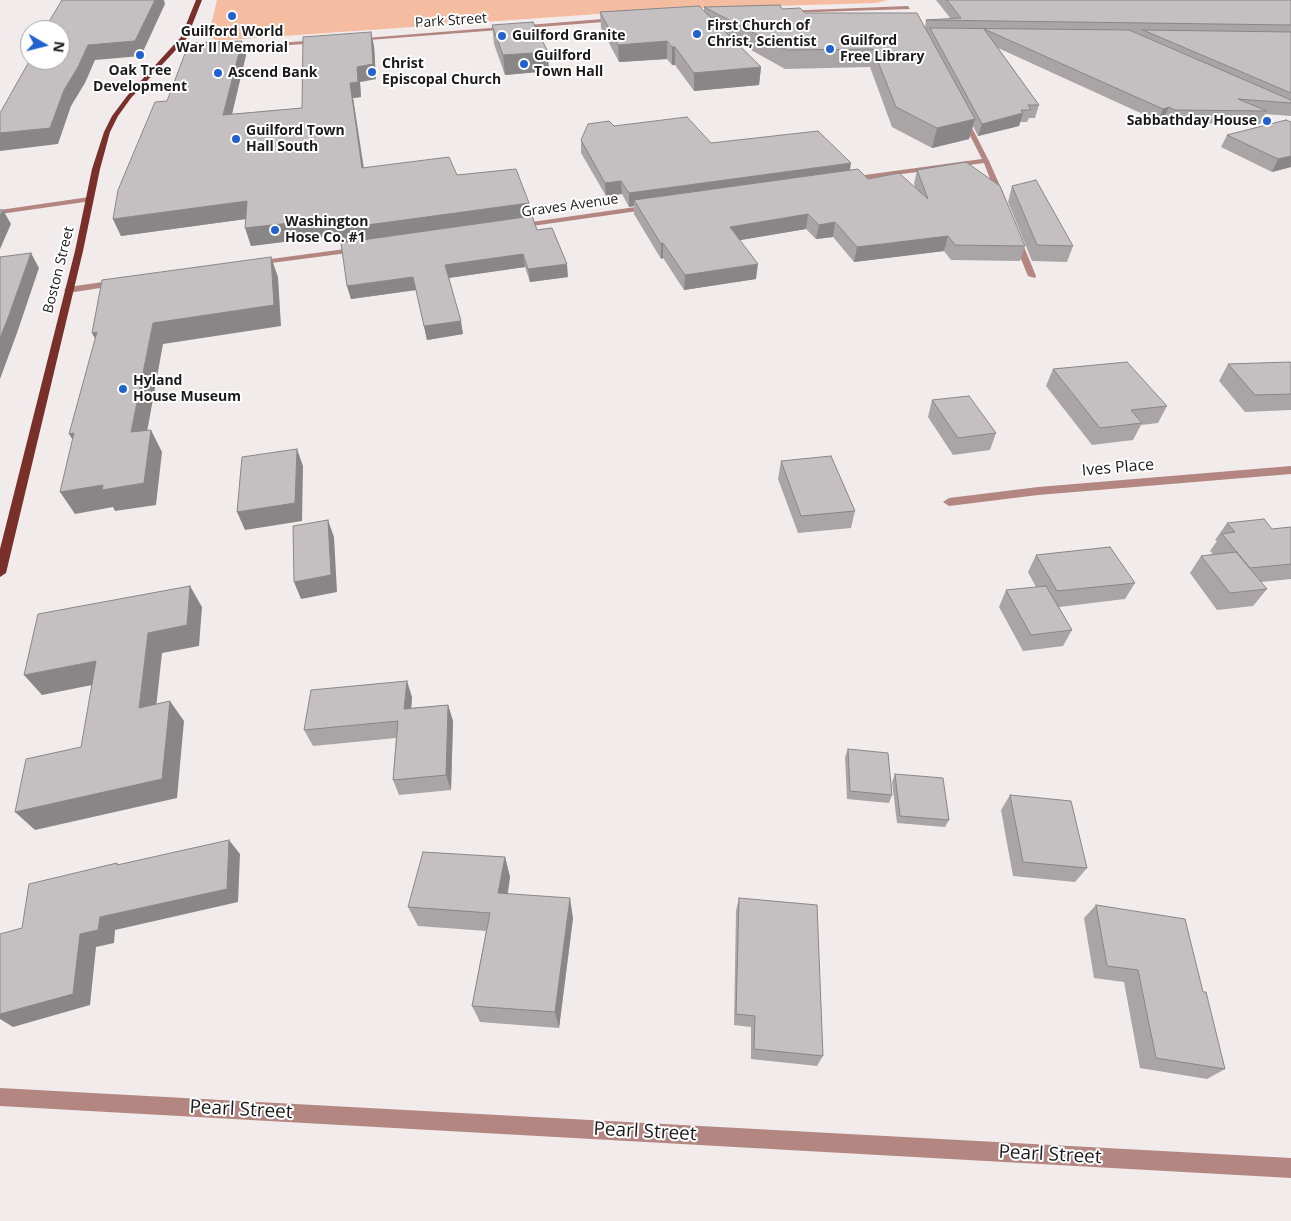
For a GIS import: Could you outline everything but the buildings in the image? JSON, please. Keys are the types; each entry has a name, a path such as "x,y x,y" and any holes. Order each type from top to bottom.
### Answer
{"main road":[{"name":"Boston Street","path":"0,572 78,252 89,199 107,132 115,116 129,97 184,38 199,0"}],"street":[{"path":"903,0 912,16"},
{"path":"782,11 908,8"},
{"name":"Park Street","path":"346,40 625,19"},
{"path":"220,47 327,41"},
{"path":"176,48 211,47"},
{"path":"960,110 986,161 1003,204"},
{"path":"846,179 986,161"},
{"path":"0,212 89,199"},
{"name":"Graves Avenue","path":"511,227 659,206"},
{"path":"1014,231 1032,276"},
{"path":"245,265 373,247"},
{"path":"68,290 127,282"},
{"name":"Ives Place","path":"949,502 1038,491 1291,470"},
{"name":"Pearl Street","path":"0,1097 1291,1168"}],"shaded area":[{"path":"217,0 888,0 876,3 669,9 216,40 208,37"}],"place":[{"name":"Guilford World War II Memorial","path":"232,16"},
{"name":"First Church of Christ, Scientist","path":"697,34"},
{"name":"Guilford Granite","path":"502,36"},
{"name":"Guilford Free Library","path":"830,49"},
{"name":"Oak Tree Development","path":"140,55"},
{"name":"Guilford Town Hall","path":"524,64"},
{"name":"Christ Episcopal Church","path":"372,72"},
{"name":"Ascend Bank","path":"218,73"},
{"name":"Sabbathday House","path":"1267,121"},
{"name":"Guilford Town Hall South","path":"236,139"},
{"name":"Washington Hose Co. #1","path":"275,230"},
{"name":"Hyland House Museum","path":"123,389"}]}
